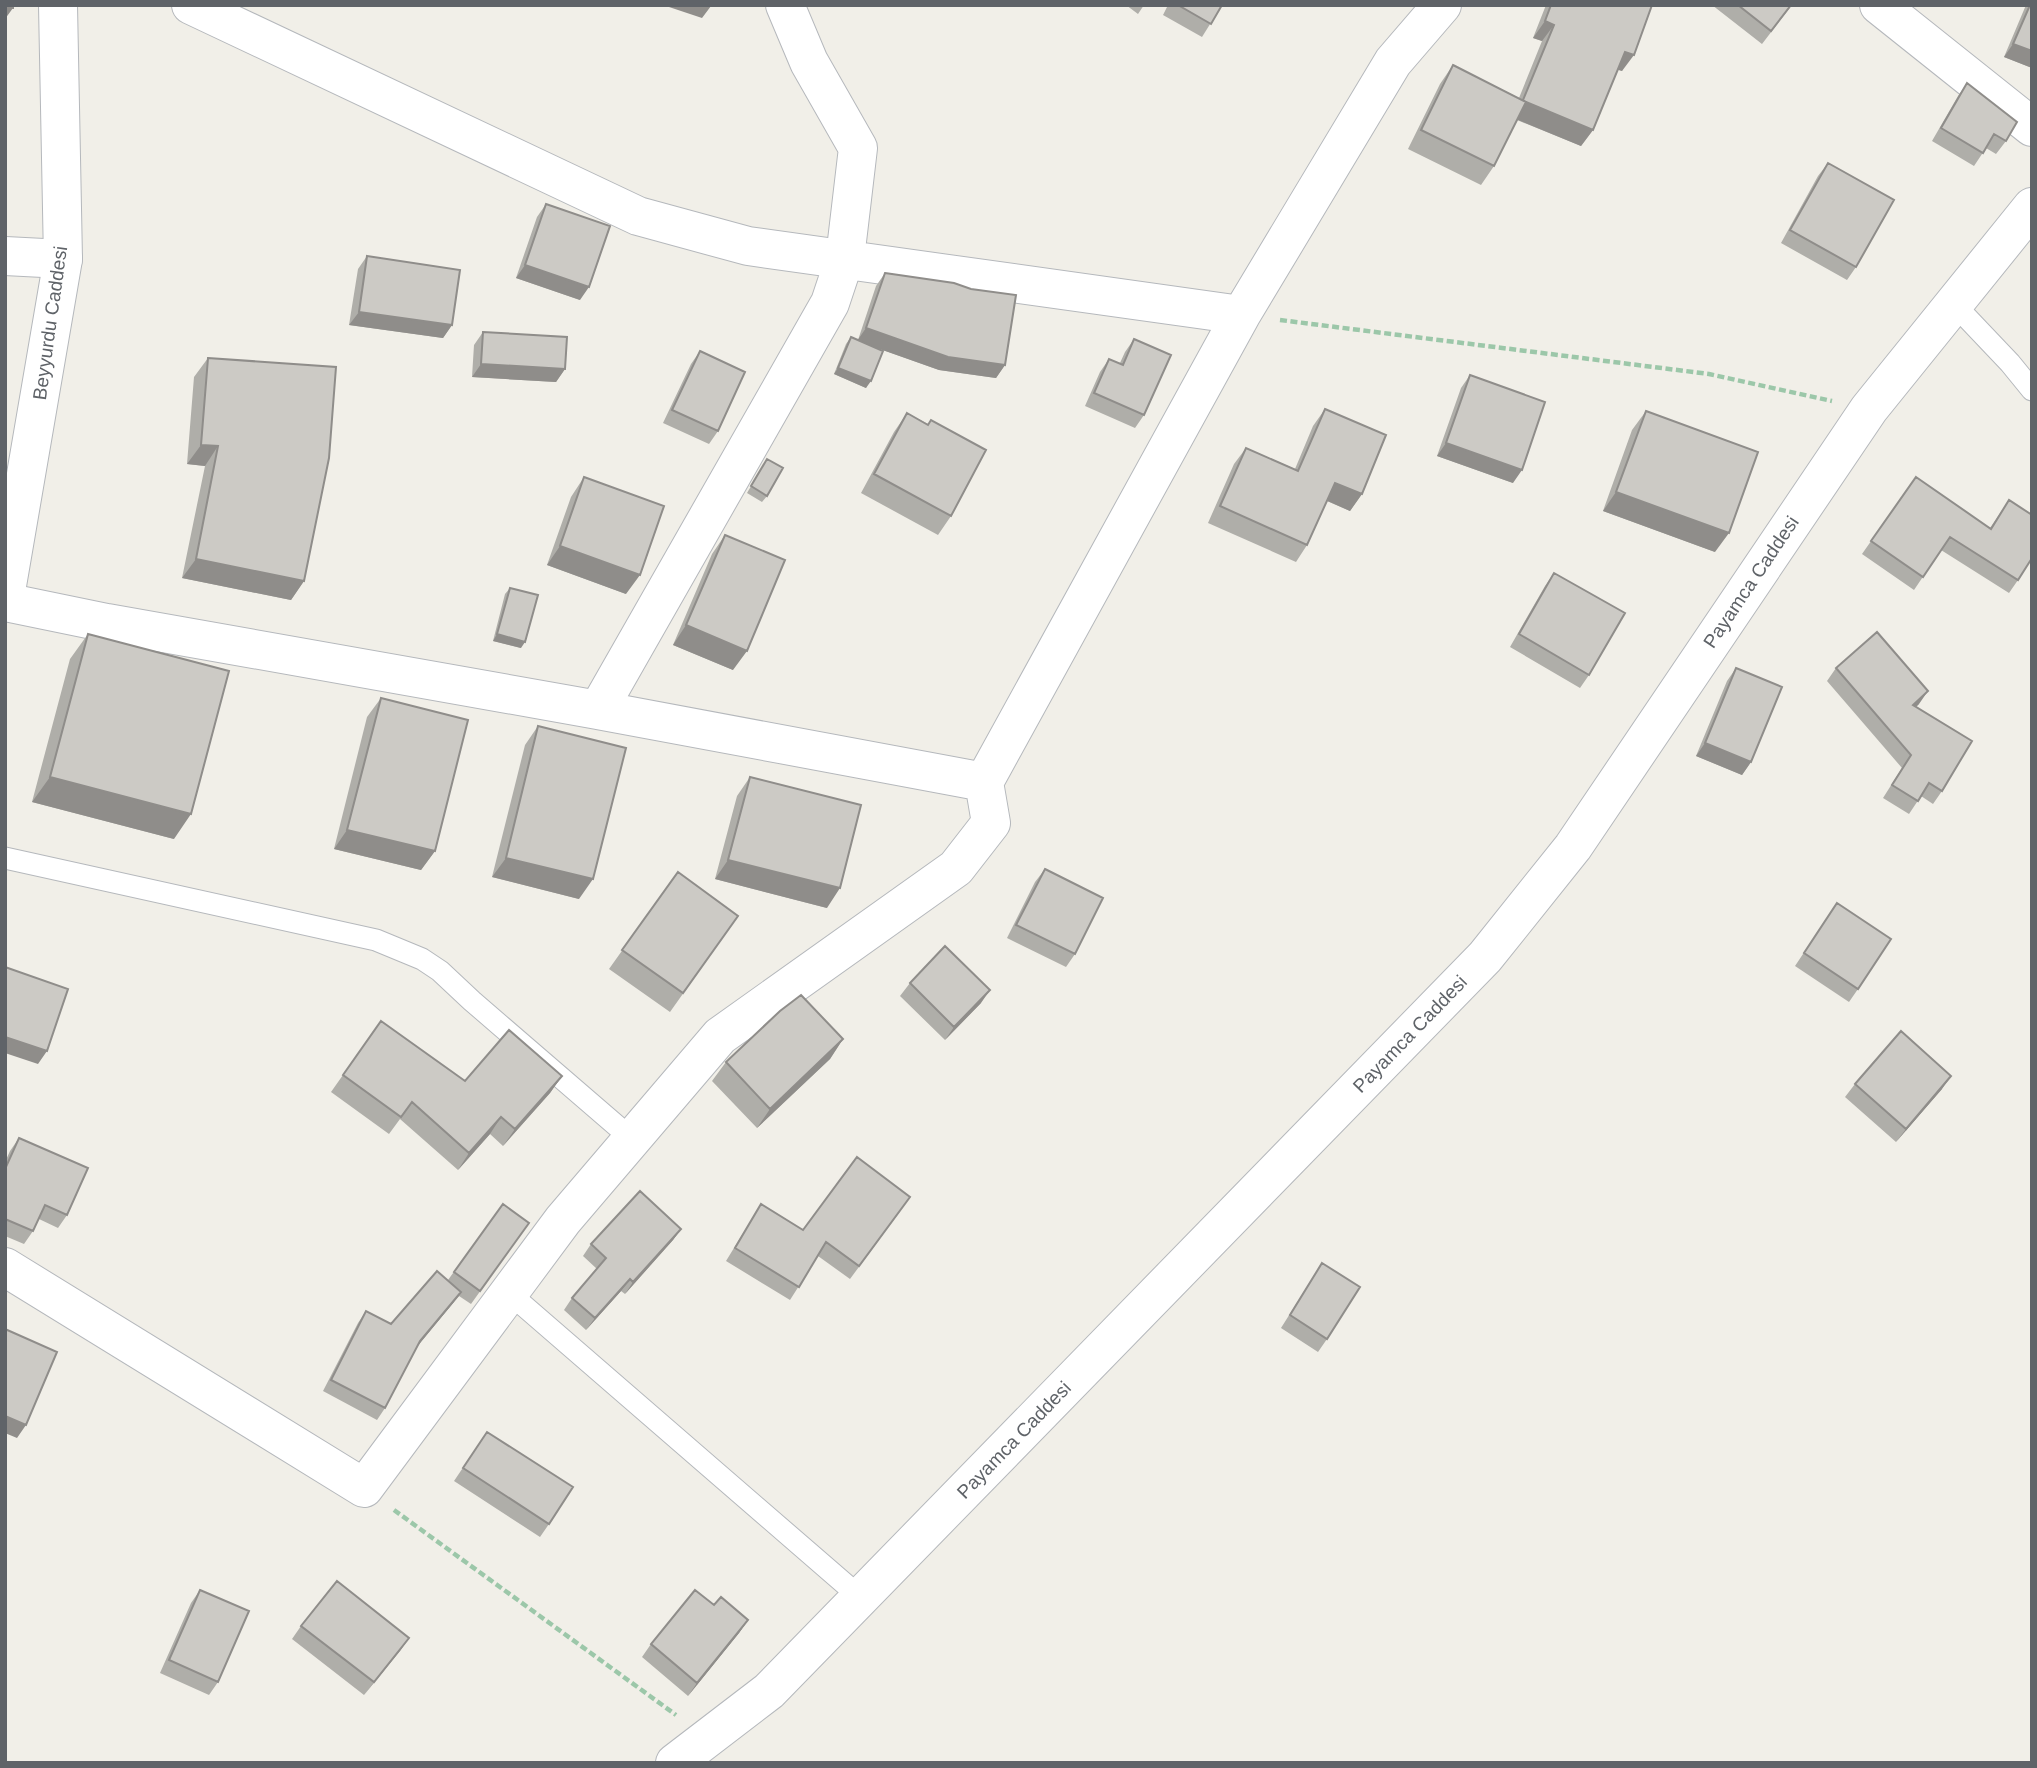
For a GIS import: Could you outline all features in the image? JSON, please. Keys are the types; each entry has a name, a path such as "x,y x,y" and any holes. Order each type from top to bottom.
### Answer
{"street":[{"name":"Beyyurdu Caddesi","path":"5,597 63,260 58,5"},
{"path":"191,5 638,216 748,246 1241,315"},
{"path":"598,710 830,303 845,258 858,148 808,62 785,5"},
{"path":"5,1267 364,1488 563,1220 720,1036 956,868 991,823 984,782 1241,315 1393,62 1442,5"},
{"path":"1879,5 2032,127"},
{"name":"Payamca Caddesi","path":"675,1763 769,1691 1485,957 1573,847 1869,409 2032,207"},
{"path":"5,256 63,260"},
{"path":"5,602 107,623 984,782"}],"lane":[{"path":"1953,303 2032,390"},
{"path":"5,858 376,940 400,948 440,971 632,1139"},
{"path":"509,1293 860,1597"}],"path":[{"path":"1241,315 1709,374 1869,409"},
{"path":"364,1488 707,1738"}],"building":[{"path":"1178,5 1222,5 1211,24"},
{"path":"1551,5 1652,5 1634,55 1625,52 1593,130 1523,100 1554,25 1545,21"},
{"path":"1738,5 1791,5 1771,31"},
{"path":"2032,5 2032,51 2013,44"},
{"path":"1453,65 1526,102 1494,166 1421,130"},
{"path":"1967,83 2017,122 2006,141 1994,134 1983,153 1941,128"},
{"path":"1828,163 1894,200 1856,267 1790,230"},
{"path":"546,204 610,226 589,287 525,265"},
{"path":"367,256 460,270 452,325 359,312"},
{"path":"885,273 1016,295 1005,365 948,357 866,328"},
{"path":"483,332 567,337 565,369 481,364"},
{"path":"851,337 883,351 871,381 838,368"},
{"path":"1134,339 1171,355 1144,415 1094,393 1109,359 1123,365"},
{"path":"700,351 745,372 718,431 672,410"},
{"path":"208,358 336,367 329,458 304,581 196,559 218,446 201,445"},
{"path":"1470,375 1545,402 1522,470 1446,443"},
{"path":"1325,409 1386,435 1362,494 1335,483 1307,545 1220,506 1246,448 1298,471"},
{"path":"1646,411 1758,452 1729,533 1616,492"},
{"path":"907,413 928,425 931,420 986,450 951,516 874,474"},
{"path":"767,459 783,468 767,496 751,486"},
{"path":"584,477 664,506 640,575 560,546"},
{"path":"1916,477 1991,529 2009,500 2032,515 2032,558 2018,580 1950,537 1923,577 1871,541"},
{"path":"725,535 785,560 747,651 686,625"},
{"path":"1554,573 1625,613 1589,675 1519,634"},
{"path":"510,588 538,595 525,642 497,634"},
{"path":"1877,632 1928,691 1913,705 1972,741 1942,791 1929,783 1918,801 1892,785 1911,755 1836,668"},
{"path":"88,634 229,671 191,814 50,777"},
{"path":"1736,668 1782,687 1751,762 1705,743"},
{"path":"381,698 468,720 435,851 347,830"},
{"path":"538,726 626,748 593,879 506,858"},
{"path":"750,777 861,805 840,888 728,860"},
{"path":"1045,869 1103,898 1075,954 1016,925"},
{"path":"678,872 738,916 683,993 622,950"},
{"path":"1837,903 1891,939 1858,989 1804,953"},
{"path":"945,946 990,990 954,1027 910,983"},
{"path":"5,967 68,989 47,1051 5,1037"},
{"path":"801,995 843,1039 770,1109 726,1062"},
{"path":"381,1021 465,1081 509,1030 562,1076 515,1129 501,1117 469,1153 412,1102 401,1117 343,1075"},
{"path":"1901,1031 1951,1076 1906,1129 1855,1084"},
{"path":"19,1138 88,1168 67,1215 45,1205 33,1231 5,1219 5,1169"},
{"path":"857,1157 910,1197 859,1266 826,1242 799,1287 735,1248 761,1204 803,1230"},
{"path":"640,1191 681,1229 633,1282 630,1279 595,1318 572,1298 606,1258 591,1244"},
{"path":"503,1204 529,1223 480,1291 454,1272"},
{"path":"1322,1263 1360,1287 1327,1339 1290,1315"},
{"path":"437,1271 461,1292 420,1341 385,1408 331,1380 366,1311 391,1324"},
{"path":"5,1329 57,1352 26,1425 5,1416"},
{"path":"487,1432 573,1487 549,1524 463,1468"},
{"path":"337,1581 409,1638 374,1682 301,1626"},
{"path":"200,1590 249,1611 218,1682 169,1660"},
{"path":"695,1590 714,1605 721,1597 748,1620 697,1683 651,1644"}]}
